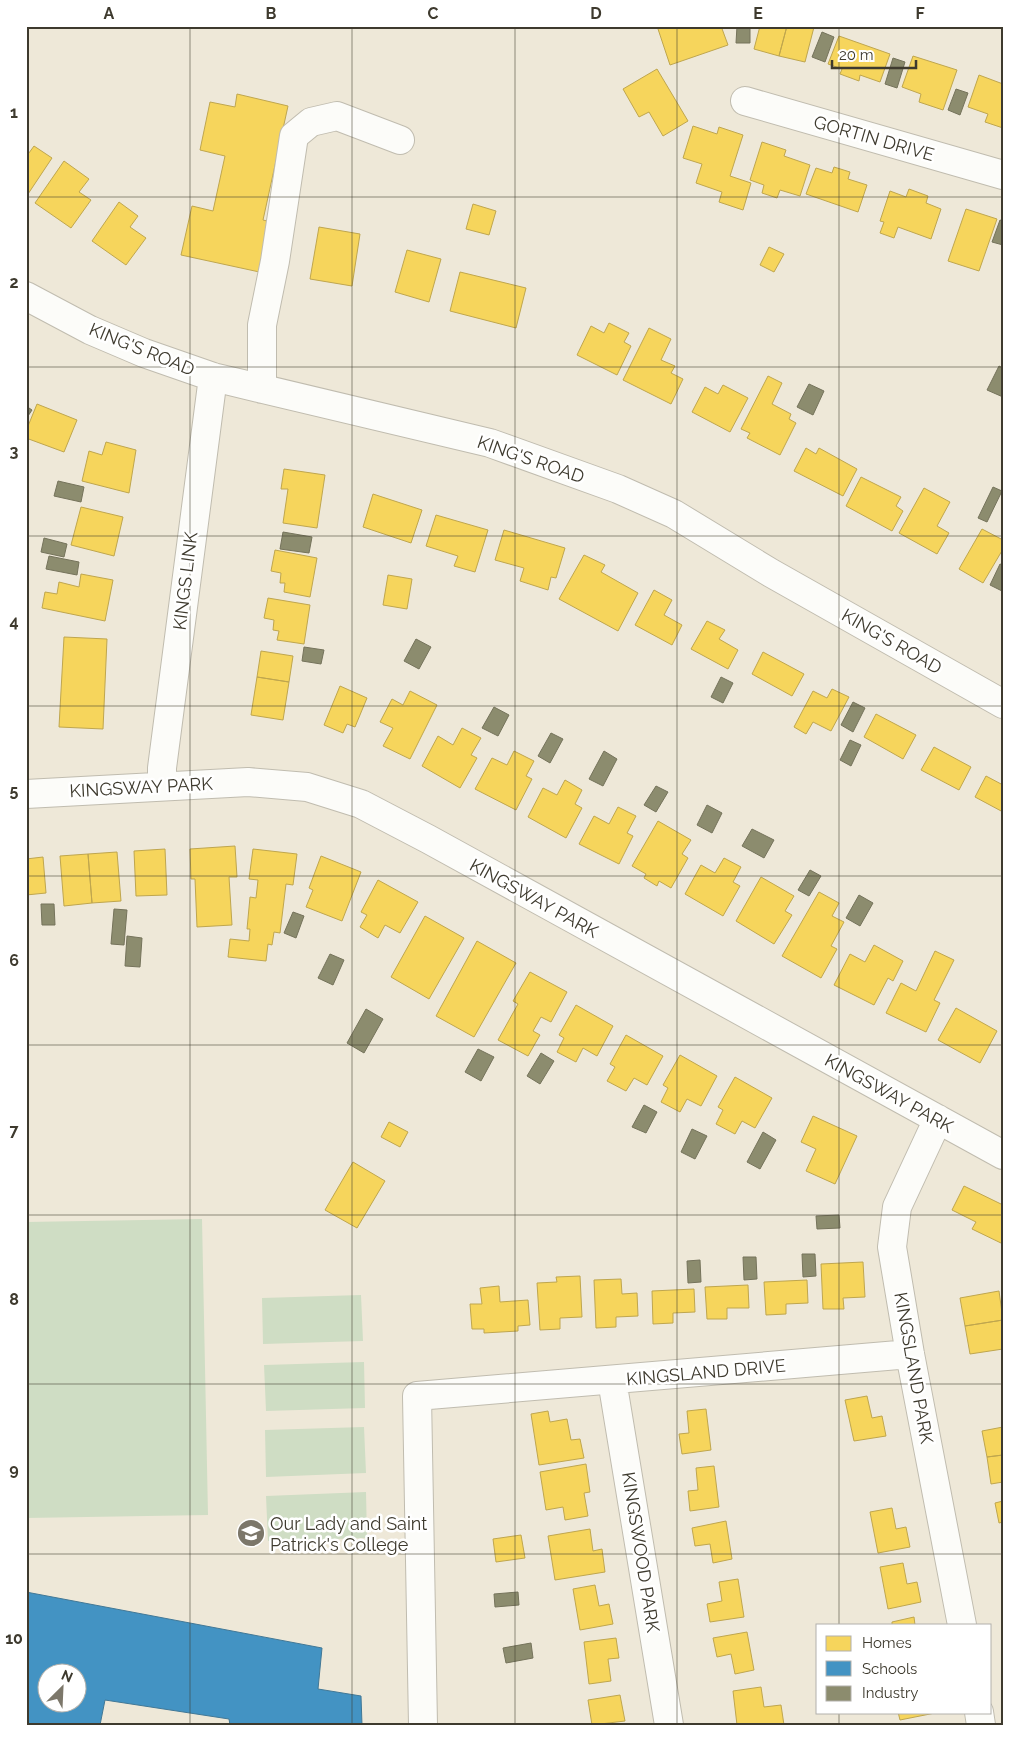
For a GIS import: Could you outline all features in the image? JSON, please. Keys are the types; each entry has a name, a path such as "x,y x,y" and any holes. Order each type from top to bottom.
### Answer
{"street":[{"name":"GORTIN DRIVE","path":"745,101 1003,175"},
{"path":"262,389 262,325 275,261 294,136 311,122 337,116 400,140"},
{"name":"KING'S ROAD","path":"26,296 90,330 144,353 213,377 490,444 632,495 700,529 771,573 1003,704"},
{"name":"KINGS LINK","path":"162,786 162,768 185,578 213,377"},
{"name":"KINGSWAY PARK","path":"26,794 248,782 307,788 361,804 428,838 1003,1155"},
{"name":"KINGSLAND PARK","path":"938,1119 897,1207 892,1247 910,1354 962,1624"},
{"name":"KINGSLAND DRIVE","path":"423,1725 417,1396 910,1354"},
{"name":"KINGSWOOD PARK","path":"612,1380 669,1725"}],"green space":[{"path":"202,1219 208,1515 26,1518 26,1222"},
{"path":"361,1295 363,1341 263,1344 262,1298"},
{"path":"364,1362 365,1408 266,1411 264,1365"},
{"path":"364,1427 366,1473 266,1477 265,1430"},
{"path":"366,1492 367,1538 268,1541 266,1496"}],"building: Homes":[{"path":"657,26 721,26 728,45 670,65"},
{"path":"760,26 787,26 779,56 754,49"},
{"path":"787,26 814,27 805,62 779,56"},
{"path":"839,36 890,54 880,82 860,75 859,81 840,74 842,69 828,64"},
{"path":"913,56 957,70 943,110 919,102 921,94 902,87"},
{"path":"657,69 688,121 663,136 649,112 639,117 623,89"},
{"path":"979,75 1003,84 1003,128 985,122 988,114 968,107"},
{"path":"237,94 288,106 263,220 275,223 264,273 181,255 192,206 213,211 225,156 200,150 210,102 235,107"},
{"path":"693,126 717,134 719,127 743,135 730,176 751,183 743,210 719,202 722,192 696,183 702,164 683,158"},
{"path":"762,142 786,150 784,156 810,165 800,196 780,190 777,198 762,193 764,185 750,180"},
{"path":"34,146 52,158 26,197 26,157"},
{"path":"64,161 89,179 79,192 91,200 71,228 35,203"},
{"path":"834,167 850,172 848,179 867,185 858,212 806,194 816,168 832,173"},
{"path":"909,189 928,196 926,203 941,209 931,239 898,227 894,238 880,233 884,222 880,221 890,191 906,197"},
{"path":"119,202 138,216 130,227 146,238 126,265 92,241"},
{"path":"473,204 496,211 489,235 466,229"},
{"path":"966,209 997,219 979,271 948,261"},
{"path":"319,227 360,234 352,286 310,279"},
{"path":"769,247 784,254 774,272 760,265"},
{"path":"407,250 441,259 429,302 395,292"},
{"path":"460,272 526,288 516,328 450,311"},
{"path":"609,323 629,333 624,342 631,346 617,375 577,355 591,326 604,333"},
{"path":"649,328 671,339 661,360 675,366 671,373 683,379 671,404 623,380"},
{"path":"768,376 782,383 772,404 791,414 789,419 796,423 780,455 747,438 750,433 741,429"},
{"path":"723,385 748,398 730,432 692,412 705,387 718,394"},
{"path":"37,404 77,420 64,452 26,438 26,431"},
{"path":"106,442 136,450 129,493 82,481 89,451 102,455"},
{"path":"806,448 816,454 819,448 857,469 843,496 794,471"},
{"path":"284,469 325,475 317,528 283,523 288,489 281,489"},
{"path":"861,477 901,497 896,506 903,511 892,531 846,506"},
{"path":"924,488 950,502 937,526 949,533 937,554 899,533"},
{"path":"373,494 422,510 411,543 363,527"},
{"path":"81,507 123,517 114,556 71,545"},
{"path":"436,515 488,530 475,572 454,566 458,556 426,546"},
{"path":"982,529 1003,540 1003,549 983,583 959,569"},
{"path":"504,530 565,548 556,578 551,577 548,590 520,581 524,568 495,560"},
{"path":"275,550 317,558 310,597 284,592 285,583 280,583 281,573 271,571"},
{"path":"584,555 605,565 601,572 638,593 618,631 559,599"},
{"path":"81,574 113,580 105,621 42,608 45,592 57,594 59,582 79,587"},
{"path":"388,575 412,579 407,609 383,605"},
{"path":"654,590 672,600 664,615 682,625 672,645 635,625"},
{"path":"268,598 310,605 304,644 277,640 279,631 273,630 274,620 264,618"},
{"path":"707,621 725,630 719,639 738,650 728,669 691,649"},
{"path":"64,637 107,639 103,729 59,727"},
{"path":"261,651 293,656 289,682 257,677"},
{"path":"763,652 804,674 792,696 752,674"},
{"path":"257,677 289,682 283,720 251,715"},
{"path":"340,686 367,698 355,727 347,724 343,733 324,725"},
{"path":"832,689 849,697 831,731 813,722 806,734 794,727 813,691 827,698"},
{"path":"410,691 437,705 410,759 383,746 393,728 380,722 392,699 403,705"},
{"path":"876,714 916,735 903,759 864,737"},
{"path":"462,728 481,738 471,755 477,758 460,788 422,766 438,736 453,745"},
{"path":"934,747 971,767 959,790 921,770"},
{"path":"514,751 534,761 526,776 532,779 516,810 475,789 492,758 507,765"},
{"path":"986,776 1003,785 1003,812 975,797"},
{"path":"565,780 582,790 575,804 582,808 566,838 528,817 543,788 557,795"},
{"path":"618,807 636,816 627,833 633,836 619,864 579,844 594,816 609,824"},
{"path":"658,821 691,840 682,854 688,858 671,888 659,881 657,886 644,878 646,874 632,866"},
{"path":"235,846 237,877 229,877 232,925 197,927 195,879 191,879 190,849"},
{"path":"165,849 167,895 136,896 134,851"},
{"path":"253,849 297,854 293,885 286,884 280,933 274,932 272,945 268,944 266,961 228,957 230,939 249,941 250,929 247,929 250,897 256,898 258,880 249,879"},
{"path":"117,852 121,901 92,903 88,854"},
{"path":"88,854 92,903 64,906 60,856"},
{"path":"321,856 361,872 342,921 306,907 313,890 309,888"},
{"path":"43,857 46,893 26,895 26,859"},
{"path":"724,858 741,867 733,882 740,886 723,916 685,894 701,865 715,873"},
{"path":"761,877 794,896 785,911 792,915 774,944 736,921"},
{"path":"378,880 418,902 400,933 385,925 378,938 360,927 367,915 361,912"},
{"path":"819,892 839,903 832,916 844,922 831,946 837,949 821,978 782,956"},
{"path":"425,916 464,938 429,999 391,977"},
{"path":"477,941 516,963 474,1037 436,1016"},
{"path":"874,945 903,961 893,981 888,978 874,1005 834,985 850,954 865,962"},
{"path":"935,951 954,960 934,1000 940,1003 926,1032 886,1013 901,983 916,991"},
{"path":"530,972 567,992 551,1022 541,1017 533,1031 540,1035 528,1056 498,1040 518,1004 513,1001"},
{"path":"576,1005 613,1026 597,1056 583,1048 576,1062 557,1052 564,1038 559,1035"},
{"path":"956,1008 997,1031 980,1063 938,1040"},
{"path":"626,1035 663,1056 647,1085 634,1078 626,1091 607,1081 615,1067 610,1064"},
{"path":"680,1055 717,1076 701,1106 687,1099 680,1112 661,1102 668,1088 663,1085"},
{"path":"735,1077 772,1098 755,1128 742,1121 735,1134 716,1124 723,1110 718,1107"},
{"path":"813,1116 857,1136 835,1184 806,1171 816,1149 801,1142"},
{"path":"389,1122 408,1132 400,1147 381,1137"},
{"path":"353,1162 385,1181 357,1228 325,1210"},
{"path":"964,1186 1003,1205 1003,1244 972,1229 976,1222 952,1210"},
{"path":"863,1262 865,1297 843,1298 844,1309 823,1309 821,1264"},
{"path":"580,1276 582,1317 560,1318 560,1329 540,1330 537,1283 557,1282 556,1277"},
{"path":"621,1279 622,1294 637,1293 638,1316 616,1317 616,1327 596,1328 594,1280"},
{"path":"807,1280 808,1303 786,1304 786,1314 766,1315 764,1282"},
{"path":"748,1285 749,1308 727,1308 727,1319 707,1319 705,1287"},
{"path":"499,1286 500,1302 528,1300 530,1325 518,1326 518,1331 484,1333 484,1329 472,1329 470,1304 482,1304 480,1288"},
{"path":"694,1289 695,1312 673,1313 673,1323 653,1324 652,1291"},
{"path":"999,1291 1003,1320 965,1326 960,1298"},
{"path":"1003,1320 1003,1349 970,1354 965,1326"},
{"path":"867,1396 872,1418 882,1416 886,1436 854,1441 845,1400"},
{"path":"706,1409 711,1450 682,1454 679,1434 689,1433 687,1411"},
{"path":"548,1411 550,1422 567,1419 571,1440 580,1439 584,1458 539,1465 531,1414"},
{"path":"1003,1427 1003,1455 987,1457 982,1431"},
{"path":"1003,1455 1003,1482 991,1484 987,1457"},
{"path":"586,1464 590,1492 584,1493 588,1516 565,1520 563,1507 546,1510 540,1472"},
{"path":"714,1466 719,1507 690,1511 688,1491 698,1490 696,1468"},
{"path":"1003,1501 1003,1522 999,1523 995,1503"},
{"path":"892,1508 896,1529 906,1527 910,1547 878,1553 870,1512"},
{"path":"726,1521 732,1559 713,1563 710,1544 695,1546 692,1528"},
{"path":"590,1529 593,1551 602,1549 605,1572 555,1580 548,1536"},
{"path":"521,1535 525,1558 496,1562 493,1539"},
{"path":"903,1563 907,1584 917,1582 921,1602 888,1609 880,1567"},
{"path":"738,1579 744,1617 710,1622 707,1604 722,1601 719,1582"},
{"path":"595,1585 599,1606 609,1604 613,1624 580,1630 573,1589"},
{"path":"914,1617 915,1624 892,1624 892,1622"},
{"path":"747,1632 754,1670 735,1674 731,1654 717,1657 713,1638"},
{"path":"616,1638 619,1658 608,1659 611,1681 589,1684 584,1642"},
{"path":"761,1687 764,1707 781,1705 784,1725 737,1725 733,1691"},
{"path":"620,1695 625,1721 592,1725 588,1700"},
{"path":"898,1714 930,1714 900,1720"}],"building: Schools":[{"path":"26,1592 322,1648 318,1689 361,1696 362,1725 230,1725 229,1719 105,1700 100,1725 26,1725"}],"building: Industry":[{"path":"737,26 750,26 750,43 736,43"},
{"path":"822,32 834,37 825,62 812,57"},
{"path":"893,58 905,62 897,88 885,84"},
{"path":"956,89 968,93 960,115 948,110"},
{"path":"1000,220 1003,221 1003,245 992,242"},
{"path":"999,366 1003,368 1003,397 987,390"},
{"path":"809,384 824,391 813,415 797,407"},
{"path":"26,406 32,410 26,419"},
{"path":"58,481 84,487 81,502 54,496"},
{"path":"993,487 1002,491 987,522 978,518"},
{"path":"283,532 312,537 309,553 280,549"},
{"path":"44,538 67,544 64,557 41,552"},
{"path":"49,556 79,562 77,575 46,569"},
{"path":"1000,564 1003,565 1002,591 990,585"},
{"path":"416,639 431,647 419,669 404,661"},
{"path":"304,647 324,650 321,664 302,661"},
{"path":"721,677 733,683 723,703 711,697"},
{"path":"853,702 865,708 853,732 841,725"},
{"path":"494,707 509,715 498,736 482,728"},
{"path":"551,733 563,739 550,763 538,756"},
{"path":"850,740 861,745 851,766 840,760"},
{"path":"604,751 617,759 603,786 589,779"},
{"path":"656,786 668,792 656,812 644,805"},
{"path":"707,805 722,813 712,833 697,825"},
{"path":"752,829 774,840 764,858 742,846"},
{"path":"810,870 821,876 809,896 798,890"},
{"path":"859,895 873,903 860,926 846,918"},
{"path":"41,904 54,904 55,925 42,925"},
{"path":"114,909 127,910 124,945 111,944"},
{"path":"293,912 304,916 296,938 284,933"},
{"path":"127,936 142,938 140,967 125,966"},
{"path":"330,954 344,960 333,985 318,978"},
{"path":"366,1009 383,1019 364,1053 347,1043"},
{"path":"478,1049 494,1057 481,1081 465,1072"},
{"path":"541,1053 554,1061 540,1084 527,1076"},
{"path":"644,1105 657,1112 646,1133 632,1127"},
{"path":"692,1129 707,1136 695,1159 681,1152"},
{"path":"763,1132 776,1140 760,1169 747,1162"},
{"path":"839,1215 840,1228 817,1229 816,1216"},
{"path":"802,1254 815,1254 816,1276 803,1277"},
{"path":"743,1257 756,1257 757,1279 744,1280"},
{"path":"700,1260 701,1282 688,1283 687,1261"},
{"path":"518,1592 519,1605 495,1607 494,1594"},
{"path":"531,1643 533,1658 506,1663 503,1648"}],"place":[{"name":"Our Lady and Saint Patrick's College","path":"251,1533"}]}
